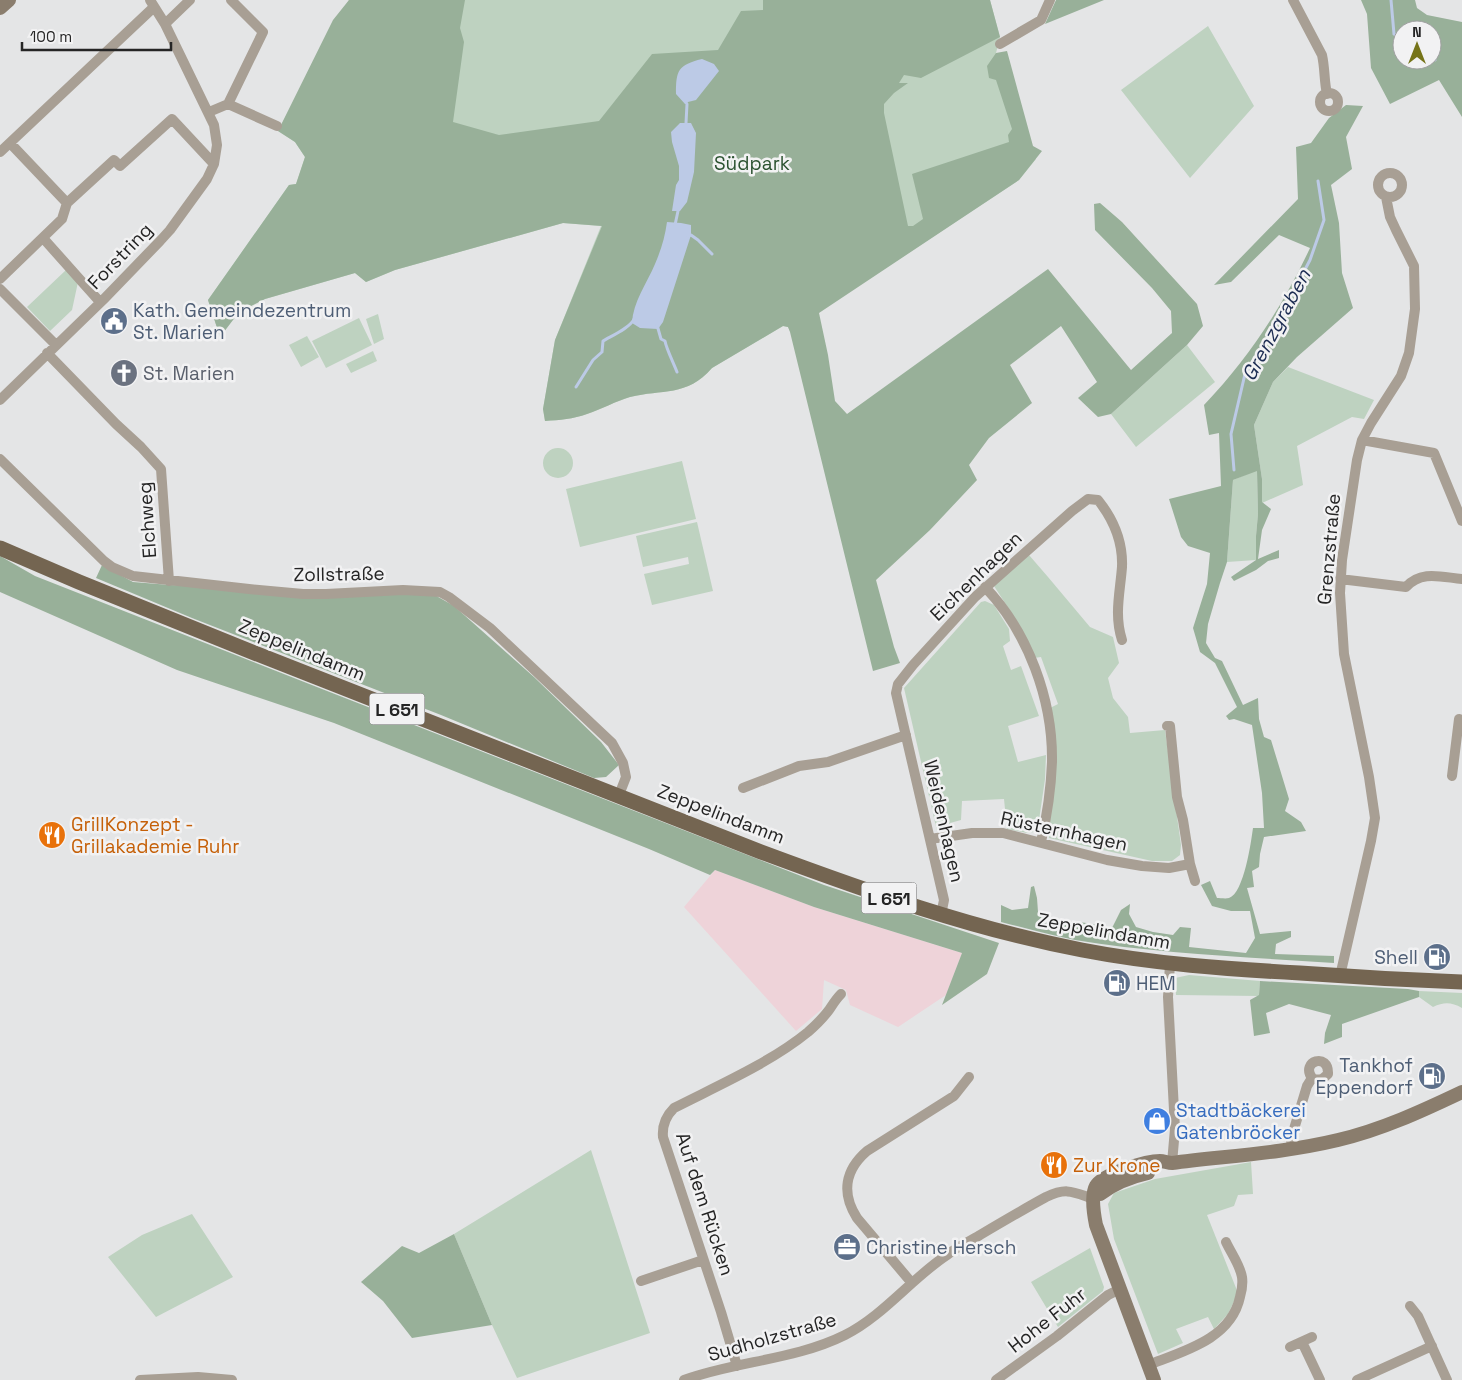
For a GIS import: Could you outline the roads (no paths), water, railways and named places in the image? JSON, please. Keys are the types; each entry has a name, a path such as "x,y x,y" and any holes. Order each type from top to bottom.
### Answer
{"main road":[{"name":"Zeppelindamm","path":"0,548 252,652 838,881 941,915 1018,936 1082,950 1170,964 1241,970 1462,982"}],"street":[{"path":"0,8 10,0"},
{"path":"165,24 190,0"},
{"path":"209,112 228,104 264,32 231,0"},
{"path":"1000,44 1041,20 1050,0"},
{"path":"1293,0 1322,55 1325,65 1324,83 1327,94"},
{"path":"0,152 152,3"},
{"name":"Forstring","path":"0,400 170,230 207,178 214,164 217,138 209,112 165,24 152,3"},
{"path":"228,104 277,126"},
{"path":"0,279 62,219 68,203 114,160 120,166 172,119 214,164"},
{"path":"10,143 68,203"},
{"name":"Grenzstraße","path":"1340,976 1375,818 1369,777 1344,654 1340,579 1349,504 1362,440 1401,376 1409,353 1415,309 1414,266 1390,217 1386,197"},
{"path":"42,238 100,302"},
{"path":"0,290 56,345"},
{"name":"Elchweg","path":"47,353 161,469 168,581"},
{"path":"1362,440 1434,453 1462,521"},
{"name":"Zollstraße","path":"0,459 104,561 112,567 133,576 303,594 403,590 440,592 490,628 612,743 623,763 626,777 619,795"},
{"name":"Eichenhagen","path":"897,686 913,665 985,587 1088,499 1098,500 1107,511 1118,536 1122,566 1117,616 1122,640"},
{"path":"1340,579 1406,587 1412,580 1429,575 1462,579"},
{"path":"985,587 996,598 1013,623 1028,652 1038,677 1048,716 1052,761 1050,790 1041,842"},
{"name":"Weidenhagen","path":"897,686 896,693 944,900 941,915"},
{"path":"1452,776 1458,719 1462,720"},
{"path":"1167,726 1170,726 1177,797 1195,881"},
{"path":"743,788 799,766 828,762 906,735"},
{"name":"Rüsternhagen","path":"930,839 972,833 1003,833 1107,860 1142,866 1169,868 1190,864"},
{"path":"1170,964 1168,997 1175,1129 1172,1163"},
{"name":"Auf dem Rücken","path":"737,1366 663,1138 663,1125 667,1116 674,1108 784,1050 817,1023 841,994"},
{"path":"911,1282 852,1209 847,1189 850,1171 859,1158 867,1151 954,1096 969,1076"},
{"path":"1292,1148 1291,1139 1307,1086 1312,1078"},
{"path":"1154,1380 1096,1225 1093,1209 1094,1199 1096,1186 1101,1181 1116,1172 1160,1161 1172,1163 1327,1143 1368,1132 1462,1092"},
{"name":"Sudholzstraße","path":"684,1380 792,1353 847,1334 888,1304 911,1282 947,1254 1019,1212 1062,1191 1094,1199"},
{"path":"1148,1365 1184,1351 1213,1336 1232,1317 1239,1302 1242,1280 1226,1242"},
{"path":"641,1281 703,1260"},
{"name":"Hohe Fuhr","path":"996,1380 1057,1336 1108,1295 1120,1289"},
{"path":"1410,1306 1418,1316 1447,1380"},
{"path":"1290,1347 1312,1337"},
{"path":"1302,1342 1320,1380"},
{"path":"1357,1380 1432,1346"},
{"path":"140,1380 198,1377 232,1380"}],"water":[{"path":"702,59 714,64 719,71 696,100 685,104 676,94 678,74 683,66"},
{"path":"680,123 691,123 696,133 694,172 687,202 680,211 672,211 676,185 679,180 679,166 671,132"},
{"path":"667,222 691,225 691,235 663,322 658,329 640,328 632,323 633,315 659,254"}],"waterway":[{"path":"1391,0 1393,20"},
{"path":"686,123 687,104"},
{"name":"Grenzgraben","path":"1234,470 1231,434 1245,374 1279,319 1310,260 1324,220 1318,181"},
{"path":"675,225 678,211"},
{"path":"688,236 691,235 698,240 712,254"},
{"path":"576,387 593,360 602,352 603,341 625,329 634,319"},
{"path":"657,325 661,339 665,341 677,372"}],"place":[{"name":"Kath. Gemeindezentrum St. Marien","path":"114,321"},
{"name":"St. Marien","path":"124,373"},
{"name":"GrillKonzept - Grillakademie Ruhr","path":"52,835"},
{"name":"Shell","path":"1437,957"},
{"name":"HEM","path":"1117,983"},
{"name":"Tankhof Eppendorf","path":"1432,1076"},
{"name":"Stadtbäckerei Gatenbröcker","path":"1157,1121"},
{"name":"Zur Krone","path":"1054,1165"},
{"name":"Christine Hersch","path":"847,1247"}],"park label":[{"name":"Südpark","path":"752,163"}]}
